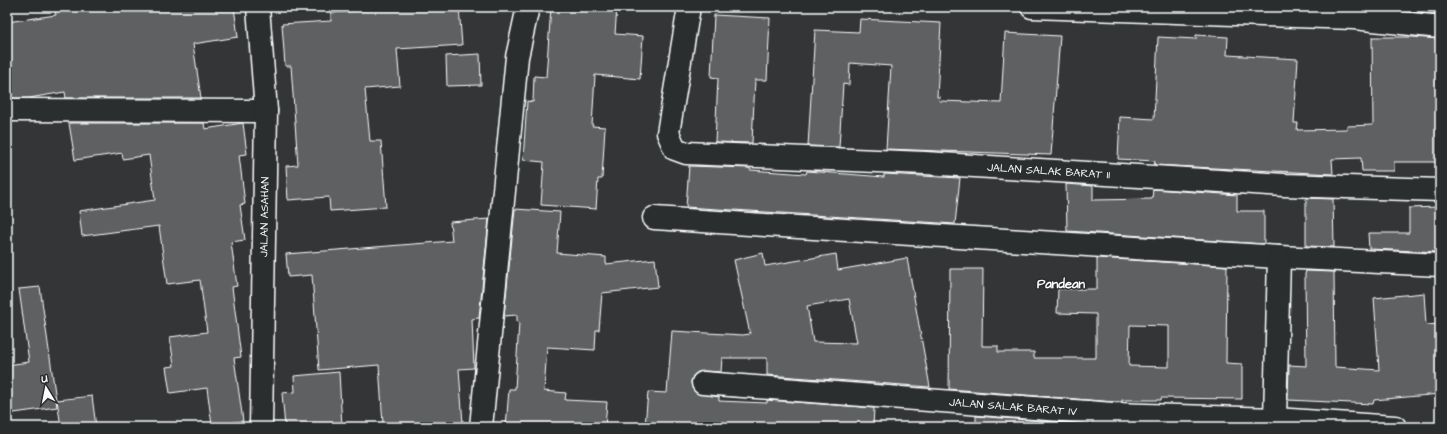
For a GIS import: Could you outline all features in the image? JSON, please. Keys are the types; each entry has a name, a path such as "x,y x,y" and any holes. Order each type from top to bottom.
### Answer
{"street":[{"name":"JALAN ASAHAN","path":"258,7 266,111 261,427"},
{"path":"481,427 516,65 528,7"},
{"name":"JALAN SALAK BARAT II","path":"689,7 668,132 675,149 686,153 925,163 1284,185 1440,190"},
{"path":"1032,7 1354,18 1440,27"},
{"path":"7,110 266,111"},
{"path":"654,218 1279,257 1440,265"},
{"path":"1275,419 1279,257"},
{"name":"JALAN SALAK BARAT IV","path":"703,383 1113,414 1275,419 1395,427"}],"building":[{"path":"54,7 234,7 238,37 193,44 201,98 66,98 65,92 29,98 7,98 7,22 56,15"},
{"path":"407,7 459,7 462,45 397,49 400,86 365,89 370,141 381,141 386,207 330,211 329,197 288,200 286,166 298,165 291,66 285,66 282,24 331,21 331,13"},
{"path":"551,7 617,7 615,34 643,36 640,79 595,75 592,126 605,127 602,179 598,179 596,209 541,205 544,162 523,160 527,101 533,102 534,76 546,77"},
{"path":"1419,7 1440,7 1440,14 1419,12"},
{"path":"714,15 770,18 767,80 755,80 752,143 715,142 718,78 711,77"},
{"path":"860,19 941,23 937,97 940,97 939,101 1001,103 1005,33 1060,36 1051,155 886,149 891,66 850,63 849,85 843,84 839,147 808,146 815,30 859,32"},
{"path":"1196,35 1228,37 1227,55 1298,59 1294,123 1298,123 1297,130 1347,129 1347,126 1373,125 1372,37 1413,37 1440,39 1440,162 1394,162 1394,171 1362,171 1361,158 1332,159 1333,174 1154,165 1155,161 1118,159 1120,117 1154,119 1158,37 1196,39"},
{"path":"480,54 481,85 447,86 446,56"},
{"path":"69,123 204,123 205,129 243,123 247,154 239,155 245,204 240,205 245,240 231,242 237,286 232,287 241,357 234,358 243,421 212,425 207,388 170,393 166,367 174,366 170,337 207,332 200,280 167,284 159,226 82,236 79,211 155,200 149,155 123,159 122,153 75,160"},
{"path":"689,166 750,168 750,170 806,174 807,171 884,177 884,174 960,178 955,224 686,207"},
{"path":"1066,184 1093,186 1093,200 1152,199 1153,189 1237,195 1237,211 1264,211 1264,244 1067,231"},
{"path":"1306,198 1333,199 1334,247 1306,246"},
{"path":"1440,207 1440,252 1369,249 1368,233 1409,233 1409,208"},
{"path":"515,209 560,212 557,253 606,257 606,264 655,259 658,287 602,293 599,330 596,330 595,350 547,347 544,391 566,393 565,400 607,402 605,427 506,427 509,389 515,389 519,322 517,322 517,315 504,316"},
{"path":"489,219 479,318 472,319 474,368 459,369 463,424 419,427 419,423 383,425 379,365 319,370 312,275 288,277 286,254 452,241 450,222"},
{"path":"763,253 765,266 836,254 838,270 907,258 930,387 767,375 767,358 722,358 721,372 704,371 698,372 693,376 691,382 692,388 696,393 719,397 719,401 767,403 767,400 874,408 873,427 645,426 648,392 667,393 672,331 743,335 750,334 734,260","holes":["849,299 857,343 813,342 807,306"]},
{"path":"1097,258 1227,266 1226,363 1242,364 1242,399 1161,398 1161,400 1122,400 1122,402 1114,402 949,389 950,269 983,269 982,346 998,346 998,352 1034,352 1034,358 1096,358 1096,314 1057,313 1058,289 1097,289","holes":["1130,325 1169,326 1169,367 1129,366"]},
{"path":"1306,271 1334,272 1335,367 1379,370 1374,298 1424,293 1426,325 1440,324 1440,394 1374,400 1373,404 1288,400 1289,365 1306,366"},
{"path":"40,287 57,407 7,414 7,365 29,362 19,289"},
{"path":"339,372 342,427 285,427 282,393 295,392 294,376"},
{"path":"92,396 96,427 61,427 57,400"},
{"path":"976,416 1121,427 976,427"}],"district":[{"name":"Pandean","path":"1061,283"}]}
